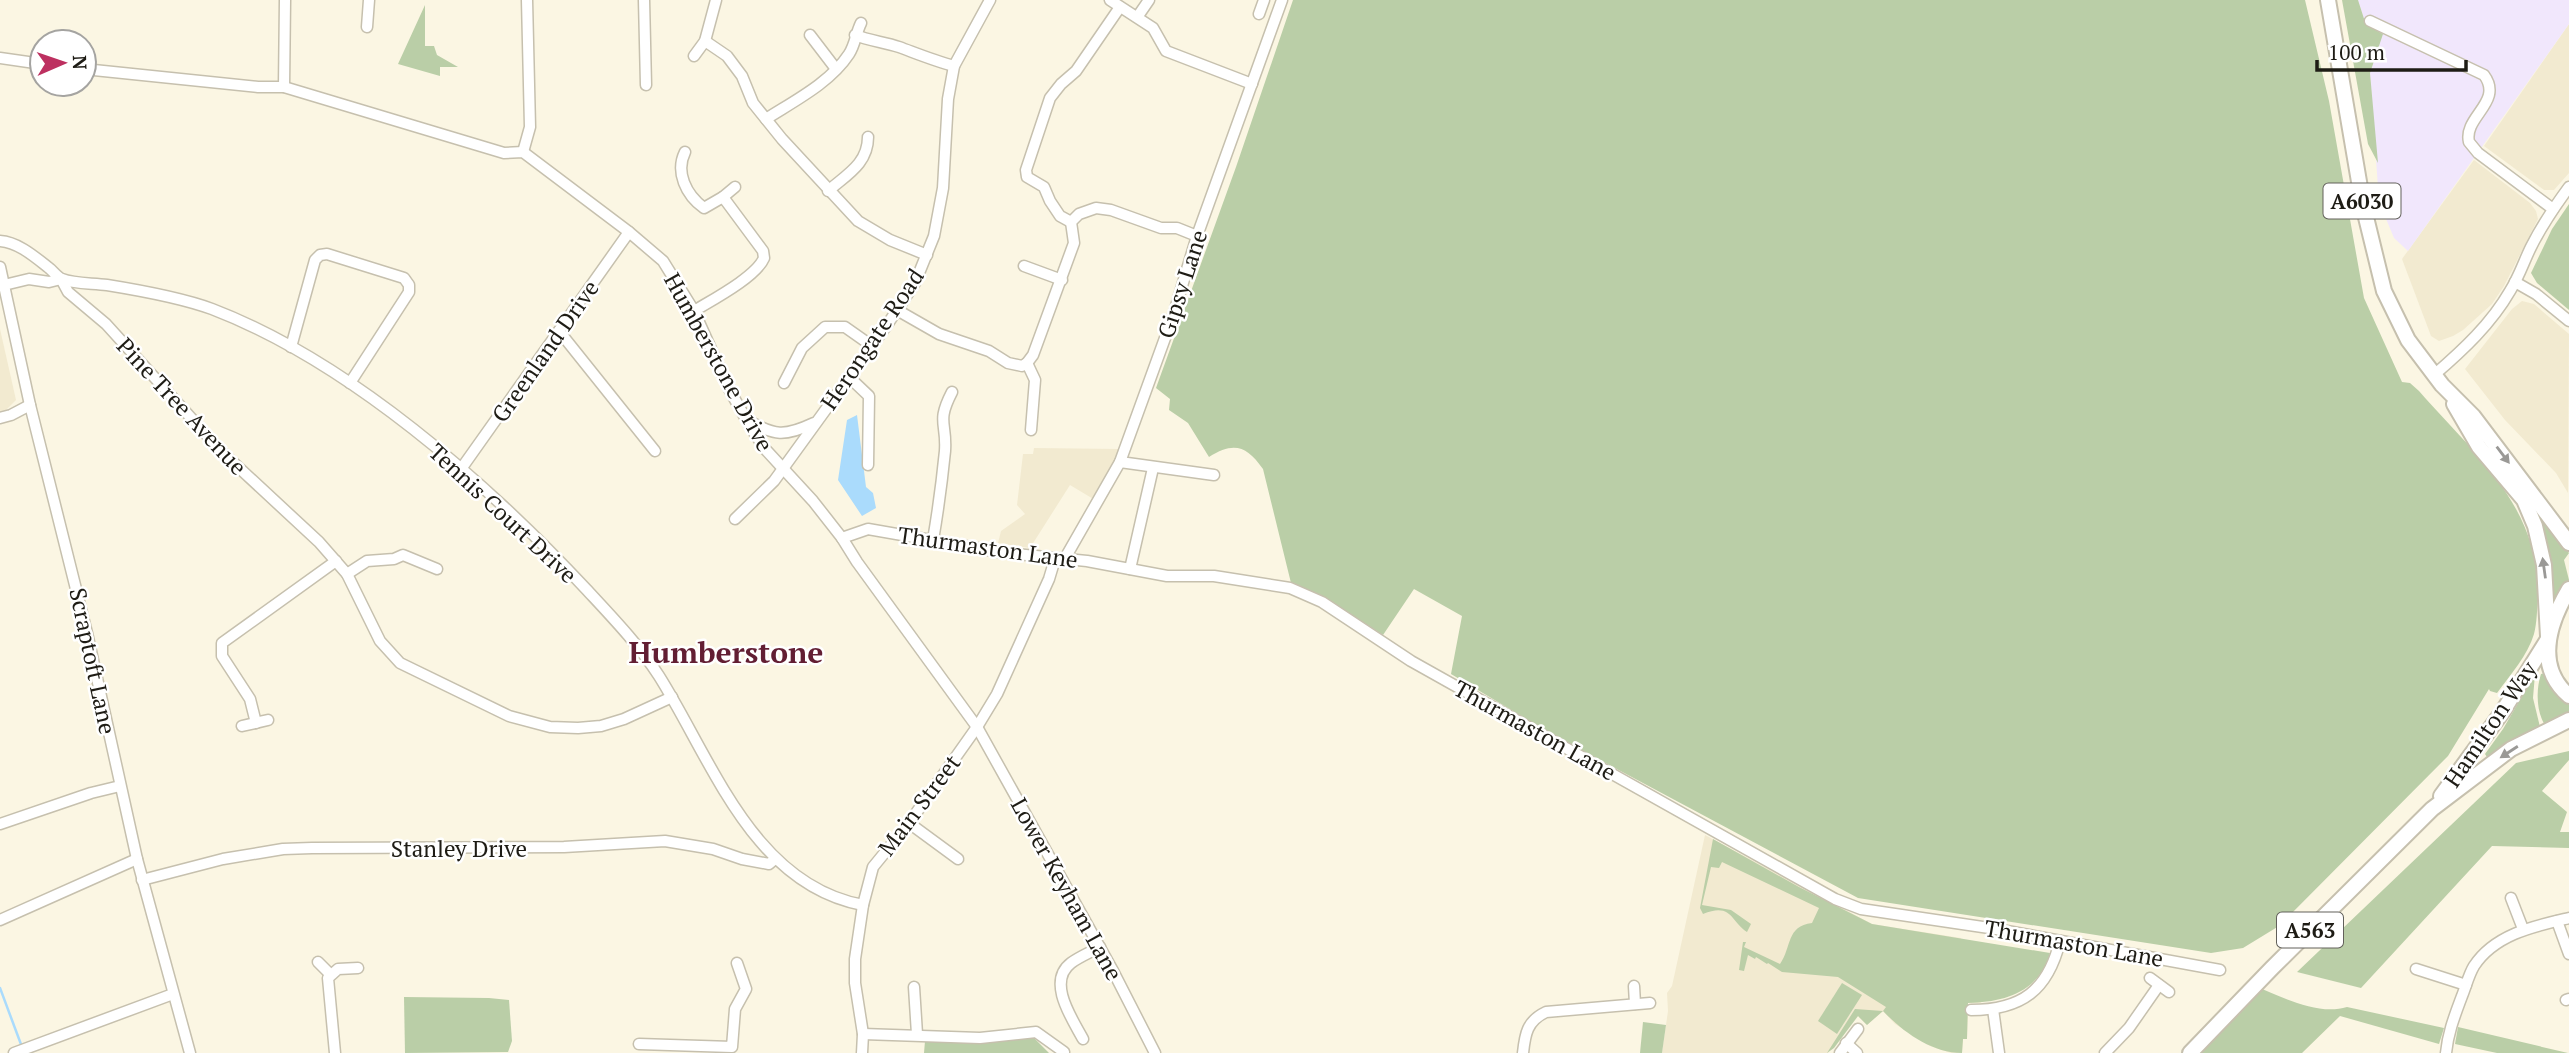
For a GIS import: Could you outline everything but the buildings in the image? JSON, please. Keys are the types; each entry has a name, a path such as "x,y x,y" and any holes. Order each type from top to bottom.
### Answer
{"highway":[{"name":"A6030","path":"2328,0 2363,205 2384,291 2408,340 2438,380 2479,447 2524,500 2535,526 2544,565 2548,638"},
{"name":"A6030","path":"2438,380 2473,416 2569,543"},
{"name":"A563","path":"2548,638 2559,606 2569,589"},
{"path":"2548,638 2549,661 2554,678 2569,696"},
{"name":"Hamilton Way","path":"2432,809 2503,711 2548,638"},
{"name":"Hamilton Way","path":"2190,1053 2432,809 2511,749 2569,720"}],"street":[{"path":"284,87 285,0"},
{"path":"367,27 369,0"},
{"path":"98,70 258,87 284,87 504,153 523,152 530,127 527,0"},
{"path":"643,0 651,71 646,85"},
{"path":"694,56 705,41 716,0"},
{"name":"Herongate Road","path":"735,519 774,481 915,283 934,236 943,188 948,99 954,66 990,0"},
{"path":"1110,0 1153,28 1166,51 1252,83"},
{"path":"1138,16 1149,0"},
{"path":"1259,14 1264,0"},
{"name":"Gipsy Lane","path":"977,727 1007,671 1059,560 1120,462 1173,316 1197,236 1282,0"},
{"path":"1071,222 1060,216 1044,187 1027,177 1026,170 1050,98 1076,71 1120,7"},
{"path":"2370,21 2484,75 2490,91 2488,103 2469,129 2469,142 2478,153 2553,209"},
{"path":"766,119 823,83 848,55 861,23"},
{"path":"855,35 954,66"},
{"path":"810,36 836,69"},
{"path":"705,41 727,56 741,76 753,103 828,191 858,221 890,240 927,255"},
{"path":"0,58 28,62"},
{"path":"828,191 862,161 868,146 868,137"},
{"name":"Humberstone Drive","path":"523,152 663,261 694,311 729,389 766,450 813,501 842,538 977,727"},
{"path":"685,152 680,172 683,183 700,206 708,207 735,187"},
{"path":"2438,380 2494,315 2515,282 2553,209 2569,187"},
{"path":"694,311 756,269 764,258 763,251 723,197"},
{"path":"1071,222 1079,214 1096,208 1197,236"},
{"path":"898,310 939,334 989,351 1008,363 1022,366 1033,355 1062,280 1074,243 1071,222"},
{"name":"Greenland Drive","path":"461,470 629,232"},
{"path":"0,241 12,243 61,279"},
{"path":"291,346 315,260 320,255 327,254 404,278 409,285 409,292 351,383"},
{"path":"29,279 36,269 36,259"},
{"name":"Scraptoft Lane","path":"0,267 30,405 71,562 142,880 190,1053"},
{"path":"1024,267 1062,280"},
{"path":"4,285 29,279 49,282 61,279"},
{"name":"Tennis Court Drive","path":"61,279 109,285 210,309 291,346 351,383 461,470 545,547 586,590 656,672 741,817 775,859 840,901 863,905"},
{"name":"Pine Tree Avenue","path":"61,279 68,292 106,324 222,452 336,561 347,574 380,641 394,659 522,721 550,727 589,727 624,719 672,697"},
{"path":"2515,282 2536,294 2569,321"},
{"path":"784,383 802,348 825,327 845,327 872,346"},
{"path":"559,331 655,451"},
{"path":"1027,363 1035,380 1031,430"},
{"path":"849,377 869,396 868,465"},
{"path":"933,540 946,440 941,421 952,392"},
{"path":"0,418 30,405"},
{"path":"746,420 767,432 784,434 817,421"},
{"path":"1120,462 1214,475"},
{"path":"1130,569 1153,468"},
{"name":"Thurmaston Lane","path":"842,538 868,529 1059,560 1087,561 1167,576 1214,576 1290,588 1322,602 1411,661 1835,899 1861,908 2220,970"},
{"path":"347,574 367,561 394,559 403,555 437,569"},
{"path":"256,723 250,699 222,656 222,643 336,561"},
{"path":"243,726 268,720"},
{"name":"Main Street","path":"862,1053 863,1034 855,983 856,942 870,874 877,860 909,824 977,727"},
{"name":"Lower Keyham Lane","path":"977,727 1100,947 1155,1053"},
{"path":"0,824 120,786"},
{"path":"909,824 958,859"},
{"name":"Stanley Drive","path":"142,880 223,859 283,849 564,847 665,841 713,849 755,862 769,864 775,859"},
{"path":"0,920 137,859"},
{"path":"2511,898 2523,929"},
{"path":"2446,1053 2447,1037 2474,966 2497,944 2523,929 2569,918"},
{"path":"2557,921 2569,954"},
{"path":"1972,1010 1993,1009 2018,1002 2038,988 2053,964 2060,941"},
{"path":"1083,1039 1066,1006 1061,982 1068,965 1100,947"},
{"path":"318,962 330,974"},
{"path":"639,1044 668,1049 732,1047 735,1009 746,989 737,963"},
{"path":"335,1053 327,982 330,974 338,969 358,968"},
{"path":"2416,969 2466,985"},
{"path":"2150,978 2169,992"},
{"path":"2105,1053 2129,1028 2159,985"},
{"path":"1634,986 1635,1004"},
{"path":"914,987 917,1034"},
{"path":"15,1053 173,994"},
{"path":"1523,1053 1529,1026 1546,1012 1650,1003"},
{"path":"1993,1009 1999,1053"},
{"path":"1840,1053 1858,1029"},
{"path":"863,1034 980,1038 1036,1032 1064,1052"},
{"path":"1846,1043 1857,1053"}],"shaded area":[{"path":"2358,0 2569,0 2569,24 2408,251 2394,238 2379,202 2370,73 2382,35 2366,25"},
{"path":"2569,24 2569,173 2554,190 2544,190 2484,146"},
{"path":"2474,160 2530,203 2538,219 2492,304 2463,330 2439,341 2431,336 2402,259"},
{"path":"2522,301 2534,304 2569,334 2568,493 2556,473 2505,420 2465,369 2512,309"},
{"path":"0,329 16,400 2,414 0,412"},
{"path":"1034,448 1120,449 1113,469 1095,500 1070,485 1030,548 998,543 1001,531 1025,514 1017,505 1023,454 1033,454"},
{"path":"1705,835 1872,924 1961,938 1981,1003 1968,1003 1967,1039 1963,1039 1962,1053 1951,1053 1930,1046 1895,1024 1883,1011 1867,1025 1858,1016 1828,1053 1662,1053 1668,1011 1667,993 1672,986"}],"green space":[{"path":"1293,0 2305,0 2329,101 2364,298 2402,382 2410,383 2419,391 2461,437 2516,508 2528,535 2536,565 2536,621 2528,650 2497,693 2489,689 2448,756 2279,926 2243,948 2211,953 1858,898 1555,736 1451,674 1462,616 1414,589 1383,635 1325,598 1291,583 1263,469 1251,455 1239,448 1226,449 1209,457 1188,423 1169,410 1170,399 1156,388"},
{"path":"2342,0 2358,0 2366,25 2383,34 2370,73 2378,163 2368,144"},
{"path":"425,5 425,46 434,46 437,55 458,67 440,67 440,76 398,64"},
{"path":"2569,204 2569,310 2537,283 2531,273 2552,229"},
{"path":"2541,516 2569,553 2564,560 2569,580 2556,598 2553,598 2551,560 2539,518"},
{"path":"2546,673 2556,693 2569,705 2569,714 2545,725 2538,707 2538,686 2541,674"},
{"path":"2535,674 2533,698 2540,727 2487,757 2485,754"},
{"path":"2569,751 2569,760 2542,791 2567,812 2560,832 2569,832 2569,848 2492,846 2361,988 2297,972 2516,763"},
{"path":"1713,839 1872,924 2050,953 2038,977 2029,986 2007,997 1968,1003 1967,1039 1963,1039 1962,1053 1940,1049 1909,1034 1883,1011 1886,1007 1838,977 1782,972 1748,955 1744,971 1739,970 1743,942 1746,942 1744,947 1780,964 1794,933 1798,928 1812,923 1819,908 1722,862 1719,868 1711,867 1702,905 1731,910 1751,924 1747,932 1725,912 1720,910 1703,914 1700,908"},
{"path":"1842,983 1862,995 1837,1034 1818,1021"},
{"path":"2255,986 2312,1007 2347,1007 2444,1028 2439,1044 2340,1016 2302,1053 2189,1053"},
{"path":"404,997 509,1000 512,1041 508,1052 405,1053"},
{"path":"1855,1009 1883,1011 1867,1025 1858,1016 1834,1048 1827,1053"},
{"path":"1643,1022 1666,1025 1662,1053 1640,1053"},
{"path":"2458,1027 2568,1053 2497,1053 2455,1044"},
{"path":"1033,1037 1049,1053 924,1053 925,1041 987,1042"}],"water":[{"path":"857,415 866,487 873,493 876,508 862,516 838,480 847,420"}],"waterway":[{"path":"0,988 22,1047"}],"district":[{"name":"Humberstone","path":"726,652"}]}
